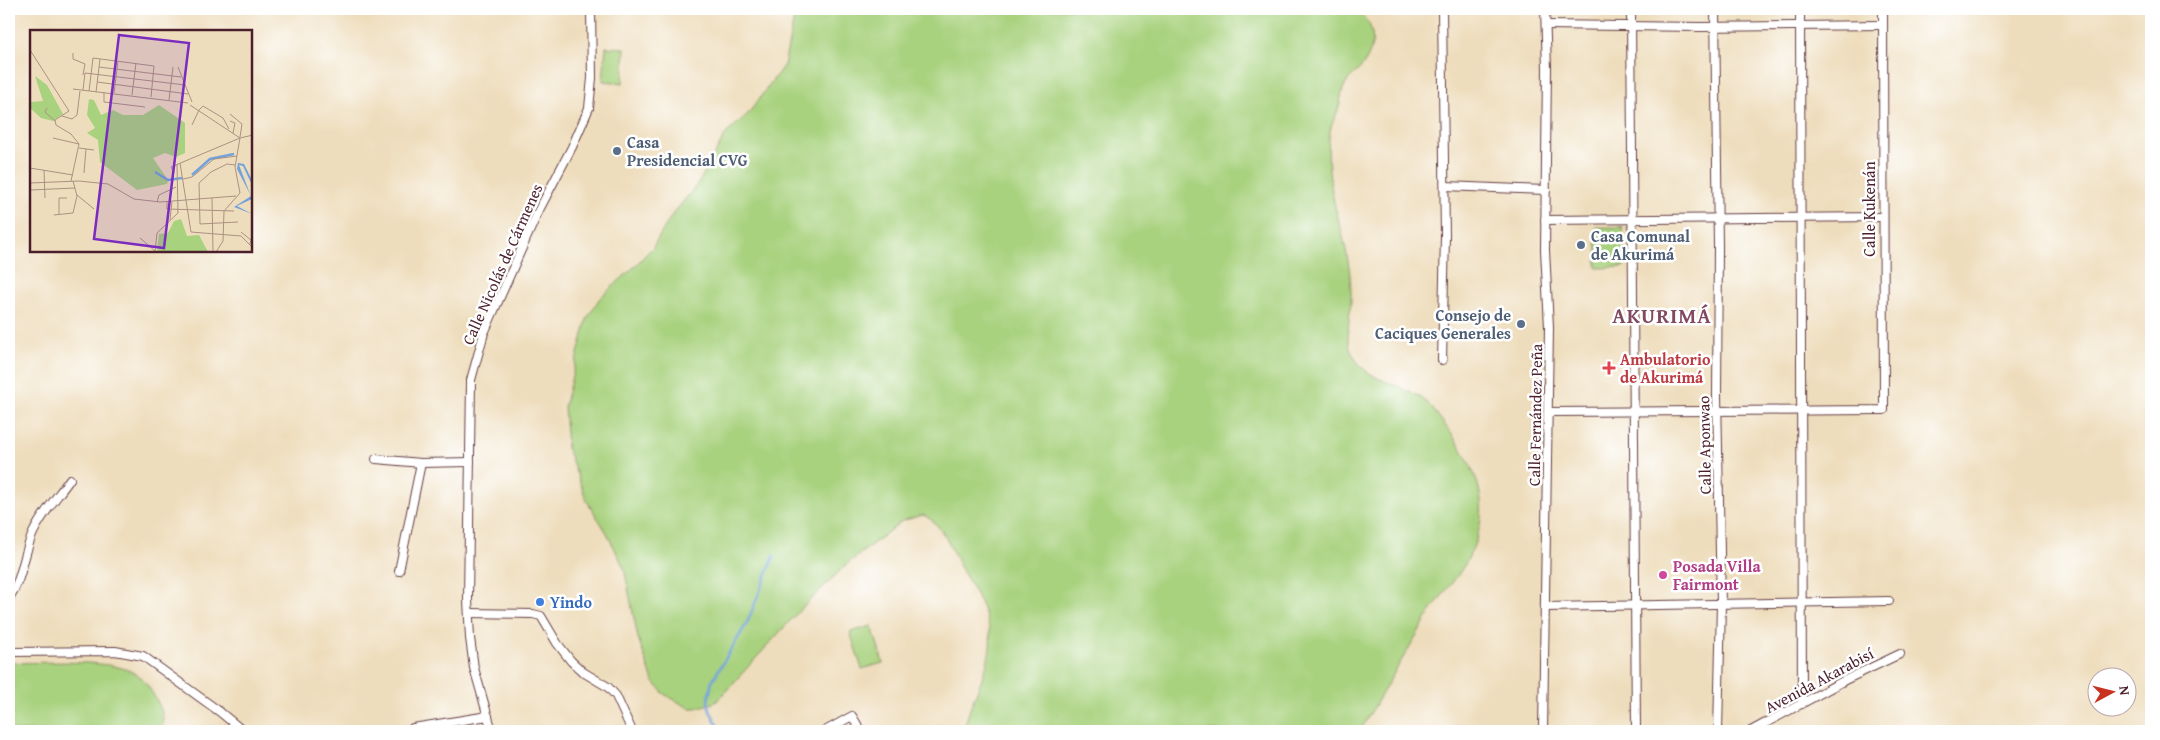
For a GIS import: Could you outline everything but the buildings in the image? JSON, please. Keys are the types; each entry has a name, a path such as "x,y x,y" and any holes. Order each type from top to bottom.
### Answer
{"street":[{"name":"Calle Nicolás de Cármenes","path":"492,731 472,654 469,613 471,380 484,333 538,212 580,130 589,108 592,78 591,9"},
{"path":"1442,9 1445,186 1442,360"},
{"name":"Calle Fernández Peña","path":"1543,731 1549,412 1549,310 1545,250 1545,9"},
{"path":"1631,9 1632,412 1636,606 1636,731"},
{"name":"Calle Aponwao","path":"1715,9 1720,604 1718,731"},
{"path":"1800,9 1802,704"},
{"name":"Calle Kukenán","path":"1801,410 1884,410 1882,217 1883,9"},
{"path":"1546,25 1883,25"},
{"path":"1445,186 1546,190"},
{"path":"1545,220 1882,217"},
{"path":"1549,412 1801,410"},
{"path":"376,459 421,463 470,462"},
{"path":"399,571 421,463"},
{"path":"9,598 21,576 28,546 38,524 70,479"},
{"path":"1545,607 1889,601"},
{"path":"469,613 532,614 541,616 557,643 571,661 583,672 608,687 616,696 632,731"},
{"path":"9,652 115,651 143,656 243,731"},
{"name":"Avenida Akarabisí","path":"1751,731 1845,680 1900,654"},
{"path":"413,729 488,716"},
{"path":"825,731 852,716 862,731"}],"green space":[{"path":"796,9 1352,9 1366,20 1372,33 1371,49 1363,65 1344,86 1338,110 1331,127 1328,148 1332,193 1345,243 1350,273 1351,301 1348,332 1350,348 1360,365 1369,373 1413,393 1432,408 1470,463 1481,500 1481,520 1476,541 1465,564 1433,608 1360,731 964,731 966,720 988,658 990,647 989,627 982,607 942,531 923,515 902,521 847,564 800,610 716,702 696,708 689,708 664,694 653,681 638,638 624,568 607,533 587,501 567,448 564,407 587,319 599,299 653,247 672,215 698,184 726,134 748,114 784,65"},
{"path":"606,47 625,48 623,83 603,81"},
{"path":"1596,227 1623,227 1624,267 1597,268"},
{"path":"872,626 883,663 862,669 850,632"},
{"path":"9,663 92,663 123,668 141,678 156,699 163,718 160,731 9,731"}],"waterway":[{"path":"721,731 710,711 708,701 712,681 747,623 774,556"}],"place":[{"name":"Casa Presidencial CVG","path":"617,151"},
{"name":"Casa Comunal de Akurimá","path":"1581,245"},
{"name":"Consejo de Caciques Generales","path":"1521,324"},
{"name":"Ambulatorio de Akurimá","path":"1609,368"},
{"name":"Posada Villa Fairmont","path":"1663,575"},
{"name":"Yindo","path":"540,602"}],"district":[{"name":"AKURIMÁ","path":"1662,315"}]}
